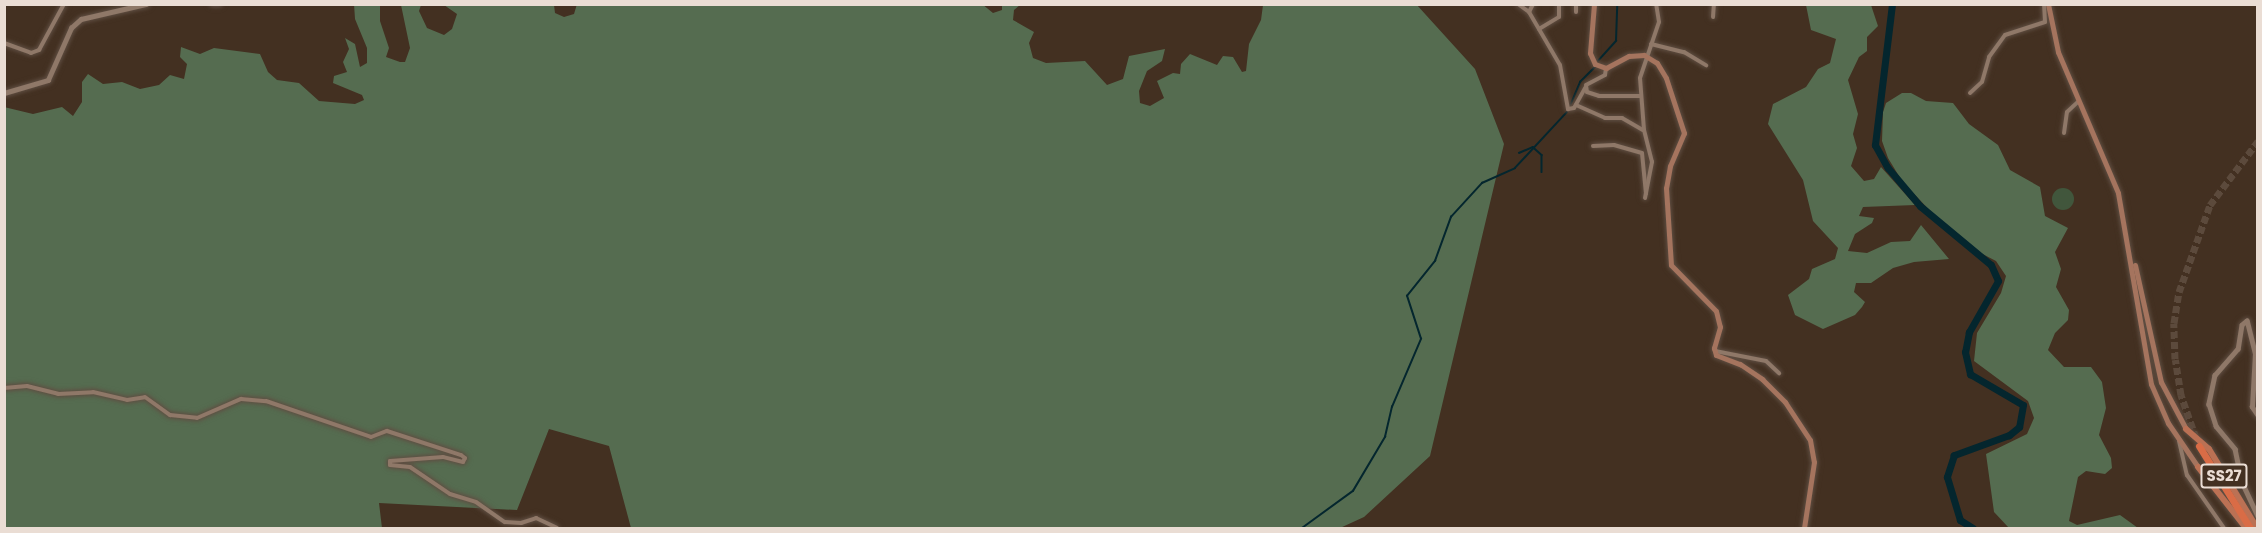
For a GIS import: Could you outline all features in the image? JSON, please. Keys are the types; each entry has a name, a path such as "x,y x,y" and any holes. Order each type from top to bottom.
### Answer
{"highway":[{"path":"2199,446 2248,528"}],"main road":[{"path":"1594,4 1590,53 1595,64 1606,68 1634,54 1647,56 1663,72 1684,127 1666,188 1670,262 1677,273 1716,311 1720,327 1714,351 1762,379 1785,402 1810,440 1814,462 1804,528"},
{"name":"SS27","path":"2046,4 2058,52 2113,178 2161,382 2186,429 2209,449 2257,528"},
{"name":"SS27","path":"2130,252 2151,384 2179,440 2248,528"}],"street":[{"path":"4,44 31,53 39,51 64,4"},
{"path":"4,93 48,80 71,28 81,19 146,4"},
{"path":"212,4 220,4"},
{"path":"1518,4 1529,12 1562,70 1566,107 1572,109 1585,88 1605,75 1606,68"},
{"path":"1529,12 1533,4"},
{"path":"1539,29 1559,17 1559,4"},
{"path":"1576,4 1576,12"},
{"path":"1593,146 1614,145 1641,153 1645,198 1652,166 1644,130 1640,74 1659,22 1656,4"},
{"path":"1713,17 1714,4"},
{"path":"1970,93 1982,82 1989,57 2005,35 2045,22 2046,4"},
{"path":"1651,44 1684,52 1706,65"},
{"path":"1585,88 1599,96 1640,96"},
{"path":"2064,133 2067,112 2080,100"},
{"path":"1576,105 1605,118 1622,118 1644,130"},
{"path":"2258,416 2251,393 2255,354 2247,321 2242,325 2238,348 2215,375 2209,404 2216,426 2235,449 2242,482 2258,516"},
{"path":"1714,351 1766,361 1779,373"},
{"path":"4,388 27,386 58,394 93,392 127,400 145,397 170,415 197,418 241,399 266,400 371,437 387,431 461,455 465,458 464,462 427,457 390,461 396,467 410,467 450,494 476,502 505,522 521,523 536,518 557,528"},
{"path":"2179,440 2179,454 2187,475 2224,528"}],"green space":[{"path":"354,4 380,5 380,21 389,48 386,57 400,62 405,62 410,48 401,5 421,5 419,11 427,28 444,35 452,29 457,14 444,5 554,5 555,13 564,17 574,14 577,4 982,4 993,13 1002,10 1002,5 1020,5 1014,10 1013,20 1034,32 1029,43 1033,58 1046,63 1085,61 1107,85 1123,79 1129,56 1165,49 1162,61 1147,71 1139,91 1140,103 1150,106 1164,98 1157,81 1173,73 1180,74 1181,64 1190,54 1217,65 1223,56 1233,57 1242,72 1246,71 1249,44 1261,20 1263,5 1416,4 1475,69 1504,144 1430,456 1364,517 1340,528 631,528 609,446 549,429 517,510 379,503 382,528 5,528 4,107 33,114 62,107 73,116 82,102 82,82 88,74 103,84 122,82 140,89 159,85 170,75 184,79 187,64 180,57 181,47 200,54 214,48 260,54 268,72 277,80 299,83 319,101 355,104 364,100 362,95 333,83 334,76 347,72 343,62 349,49 345,38 355,44 360,67 367,63 367,48 355,19"},
{"path":"1806,5 1871,5 1878,26 1867,37 1867,51 1859,57 1848,80 1858,114 1853,134 1857,148 1851,166 1864,181 1874,179 1881,167 1915,205 1863,207 1859,216 1874,218 1872,223 1855,234 1848,251 1867,253 1891,242 1910,241 1921,225 1949,259 1914,262 1893,268 1871,283 1856,283 1854,292 1865,302 1862,307 1855,315 1823,329 1795,315 1788,295 1809,279 1812,269 1835,259 1838,248 1813,221 1803,180 1768,124 1773,104 1806,87 1818,69 1830,63 1836,39 1811,30"},
{"path":"1902,93 1911,93 1926,101 1953,103 1969,124 1998,145 2010,170 2040,187 2045,216 2068,228 2055,252 2061,269 2056,287 2069,310 2068,320 2055,333 2048,350 2064,367 2091,367 2102,382 2106,408 2099,435 2111,458 2112,468 2105,474 2086,471 2078,477 2069,521 2077,525 2120,515 2138,528 2009,528 1994,512 1986,454 2027,434 2034,418 2028,401 1974,361 1977,333 2001,293 2006,276 1996,261 1971,248 1935,216 1902,181 1888,158 1882,141 1883,112 1886,103"},
{"path":"2063,188 2071,191 2074,199 2071,207 2063,210 2055,207 2052,199 2055,191"}],"waterway":[{"path":"1598,61 1616,41 1617,4"},
{"path":"1892,4 1875,145 1888,168 1920,206 1991,265 1998,281 1969,332 1965,352 1970,374 2023,405 2019,427 2009,435 1954,455 1947,477 1960,520 1973,528"},
{"path":"1570,106 1580,82 1595,67"},
{"path":"1302,528 1353,491 1385,437 1392,407 1421,339 1407,296 1435,261 1451,217 1482,183 1515,168 1567,112"},
{"path":"1519,153 1533,147 1542,155 1542,172"}],"tunnel":[{"path":"2196,438 2181,395 2175,359 2174,323 2179,292 2210,205 2258,141"}]}
